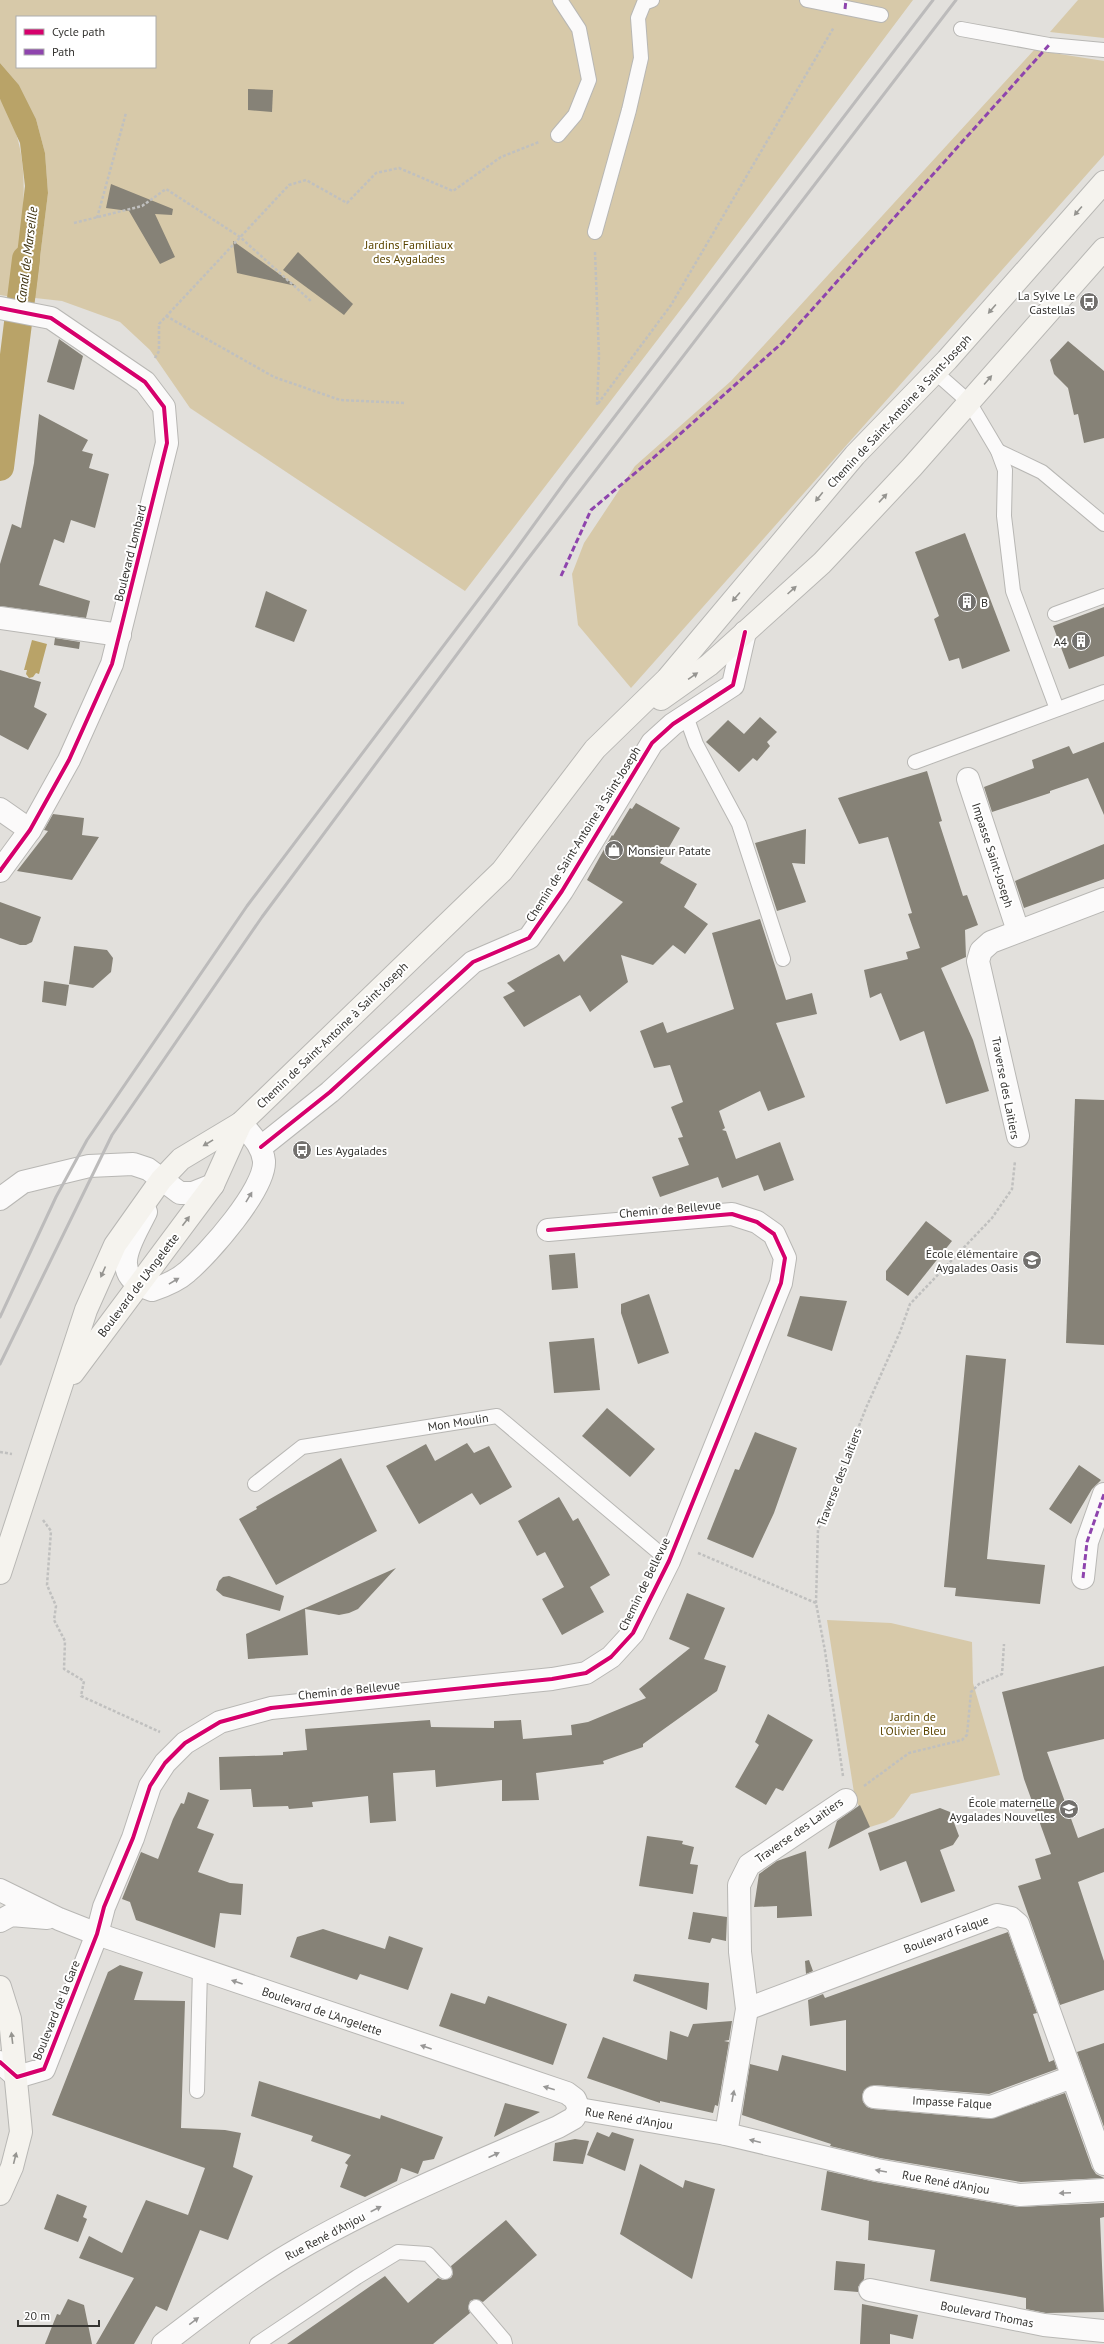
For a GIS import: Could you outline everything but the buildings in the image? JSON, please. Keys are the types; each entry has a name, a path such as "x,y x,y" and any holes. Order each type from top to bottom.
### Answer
{"main road":[{"name":"Chemin de Saint-Antoine à Saint-Joseph","path":"161,1180 181,1159 241,1123 372,994 436,937 502,871 595,749 670,685 855,455 935,372 1104,182"},
{"name":"Chemin de Saint-Antoine à Saint-Joseph","path":"670,685 709,665 822,564 969,402 1104,249"},
{"name":"Boulevard de L'Angelette","path":"63,1386 213,1184 241,1123"},
{"name":"Boulevard de L'Angelette","path":"0,1573 63,1386 86,1310 115,1245 161,1180"},
{"name":"Boulevard de la Gare","path":"0,1986 10,2019 17,2077 21,2132 12,2167 0,2194"}],"street":[{"name":"Boulevard Lombard","path":"0,308 51,318 145,382 164,407 167,443 112,664 69,760 30,830 0,871"},
{"path":"0,618 120,635"},
{"name":"Chemin de Saint-Antoine à Saint-Joseph","path":"261,1147 330,1092 473,962 529,938 562,891 652,743 673,724 733,685 746,632"},
{"path":"670,685 686,716"},
{"name":"Impasse Saint-Joseph","path":"968,779 1018,931"},
{"path":"0,809 30,830"},
{"name":"Traverse des Laitiers","path":"1018,1136 978,961 981,951 991,942 1104,899"},
{"path":"161,1180 124,1257 129,1274 138,1286 152,1290 186,1273 230,1229 257,1183 264,1163 261,1147 241,1123"},
{"path":"0,1199 23,1182 89,1166 133,1164 148,1169 180,1193 193,1193 213,1184"},
{"name":"Chemin de Bellevue","path":"97,1934 104,1907 133,1838 150,1786 165,1763 185,1743 220,1722 271,1708 552,1679 586,1673 610,1657 633,1634 672,1552 781,1283 785,1258 774,1234 757,1222 732,1214 548,1230"},
{"path":"1083,1578 1087,1542 1104,1494"},
{"name":"Traverse des Laitiers","path":"726,2134 747,2009 740,1952 739,1885 750,1865 846,1800"},
{"name":"Boulevard de L'Angelette","path":"0,1890 59,1919 97,1934 567,2093 575,2099 578,2109"},
{"name":"Boulevard de L'Angelette","path":"0,1921 11,1915 59,1919"},
{"name":"Boulevard Falque","path":"747,2009 997,1915 1011,1918 1018,1924 1104,2164"},
{"name":"Boulevard de la Gare","path":"17,2077 44,2069 97,1934"},
{"path":"0,2062 17,2077"},
{"name":"Impasse Falque","path":"874,2097 991,2107 1072,2077"},
{"name":"Rue René d'Anjou","path":"163,2344 234,2290 297,2250 424,2185 574,2118 578,2109 726,2134 876,2170 1020,2195 1104,2190"},
{"name":"Boulevard Thomas","path":"870,2290 1044,2325 1104,2331"}],"lane":[{"path":"558,135 575,116 589,80 579,29 560,0"},
{"path":"595,232 629,110 640,58 638,18 644,3 652,0"},
{"path":"807,0 845,9 881,15"},
{"path":"961,28 1049,45 1104,50"},
{"path":"935,372 969,402 998,451 1005,470 1004,516 1013,590 1057,709"},
{"path":"998,451 1042,472 1104,524"},
{"path":"1055,614 1104,596"},
{"path":"915,762 1104,692"},
{"path":"686,716 696,744 739,824 782,959"},
{"name":"Mon Moulin","path":"255,1484 302,1447 497,1416 672,1552"},
{"path":"197,2091 200,1969"},
{"path":"257,2344 357,2277 398,2252 428,2254 445,2272"},
{"path":"476,2308 504,2340 505,2344"}],"path":[{"path":"595,232 599,356 597,405 671,305 845,9"},
{"path":"97,218 126,113"},
{"path":"145,382 159,351 159,324 289,185 306,180 347,203 376,173 399,168 453,191 501,156 558,135"},
{"path":"74,222 97,218 142,206 166,189 240,237 312,302"},
{"path":"166,316 274,377 340,400 406,403"},
{"path":"20,1512 44,1521 51,1531 47,1585 56,1606 54,1620 64,1641 64,1669 84,1681 81,1696 185,1743"},
{"path":"672,1552 816,1603"},
{"path":"875,1778 909,1753 962,1740 967,1735 970,1692 978,1684 1002,1674 1004,1644"}],"green space":[{"name":"Jardins Familiaux des Aygalades","path":"0,0 913,0 688,300 465,591 190,408 150,350 120,322 62,301 35,298 48,193 45,153 36,119 19,85 0,63"},
{"path":"1078,0 1104,0 1104,38 1050,32"},
{"path":"1034,50 1104,61 1104,155 631,688 578,625 572,574 584,543 635,466 731,381"},
{"path":"0,99 12,122 19,146 23,171 24,196 22,222 12,297 0,295"},
{"name":"Jardin de l'Olivier Bleu","path":"827,1620 891,1623 972,1642 973,1683 1000,1775 911,1794 894,1817 886,1822 870,1827 855,1799"}],"water":[{"path":"0,63 19,85 36,119 45,153 48,193 35,298 12,297 25,186 20,143 0,99"},
{"path":"32,640 47,644 39,674 36,673 33,677 29,678 26,674 27,670 24,670"}],"waterway":[{"name":"Canal de Marseille","path":"0,467 26,259"}],"railway":[{"path":"0,1317 56,1197 87,1140 247,906 512,555 567,479 933,0"},
{"path":"0,1364 112,1135 262,917 524,564 956,0"}],"marked path":[{"path":"845,9 846,0"},
{"path":"561,576 591,510 659,453 782,343 1049,45"},
{"path":"1083,1578 1087,1542 1104,1494"}],"cycle path":[{"path":"0,308 51,318 145,382 164,407 167,443 112,664 69,760 30,830 0,871"},
{"path":"261,1147 330,1092 473,962 529,938 562,891 652,743 673,724 733,685 745,632"},
{"path":"0,2062 17,2077 44,2069 97,1934 104,1907 133,1838 150,1786 165,1763 185,1743 220,1722 271,1708 552,1679 586,1673 611,1657 633,1633 669,1561 781,1283 785,1258 774,1234 757,1222 732,1214 548,1230"}],"place":[{"name":"La Sylve Le Castellas","path":"1089,302"},
{"name":"B","path":"967,602"},
{"name":"A4","path":"1081,641"},
{"name":"Monsieur Patate","path":"614,850"},
{"name":"Les Aygalades","path":"302,1150"},
{"name":"École élémentaire Aygalades Oasis","path":"1032,1260"},
{"name":"École maternelle Aygalades Nouvelles","path":"1069,1809"}]}
